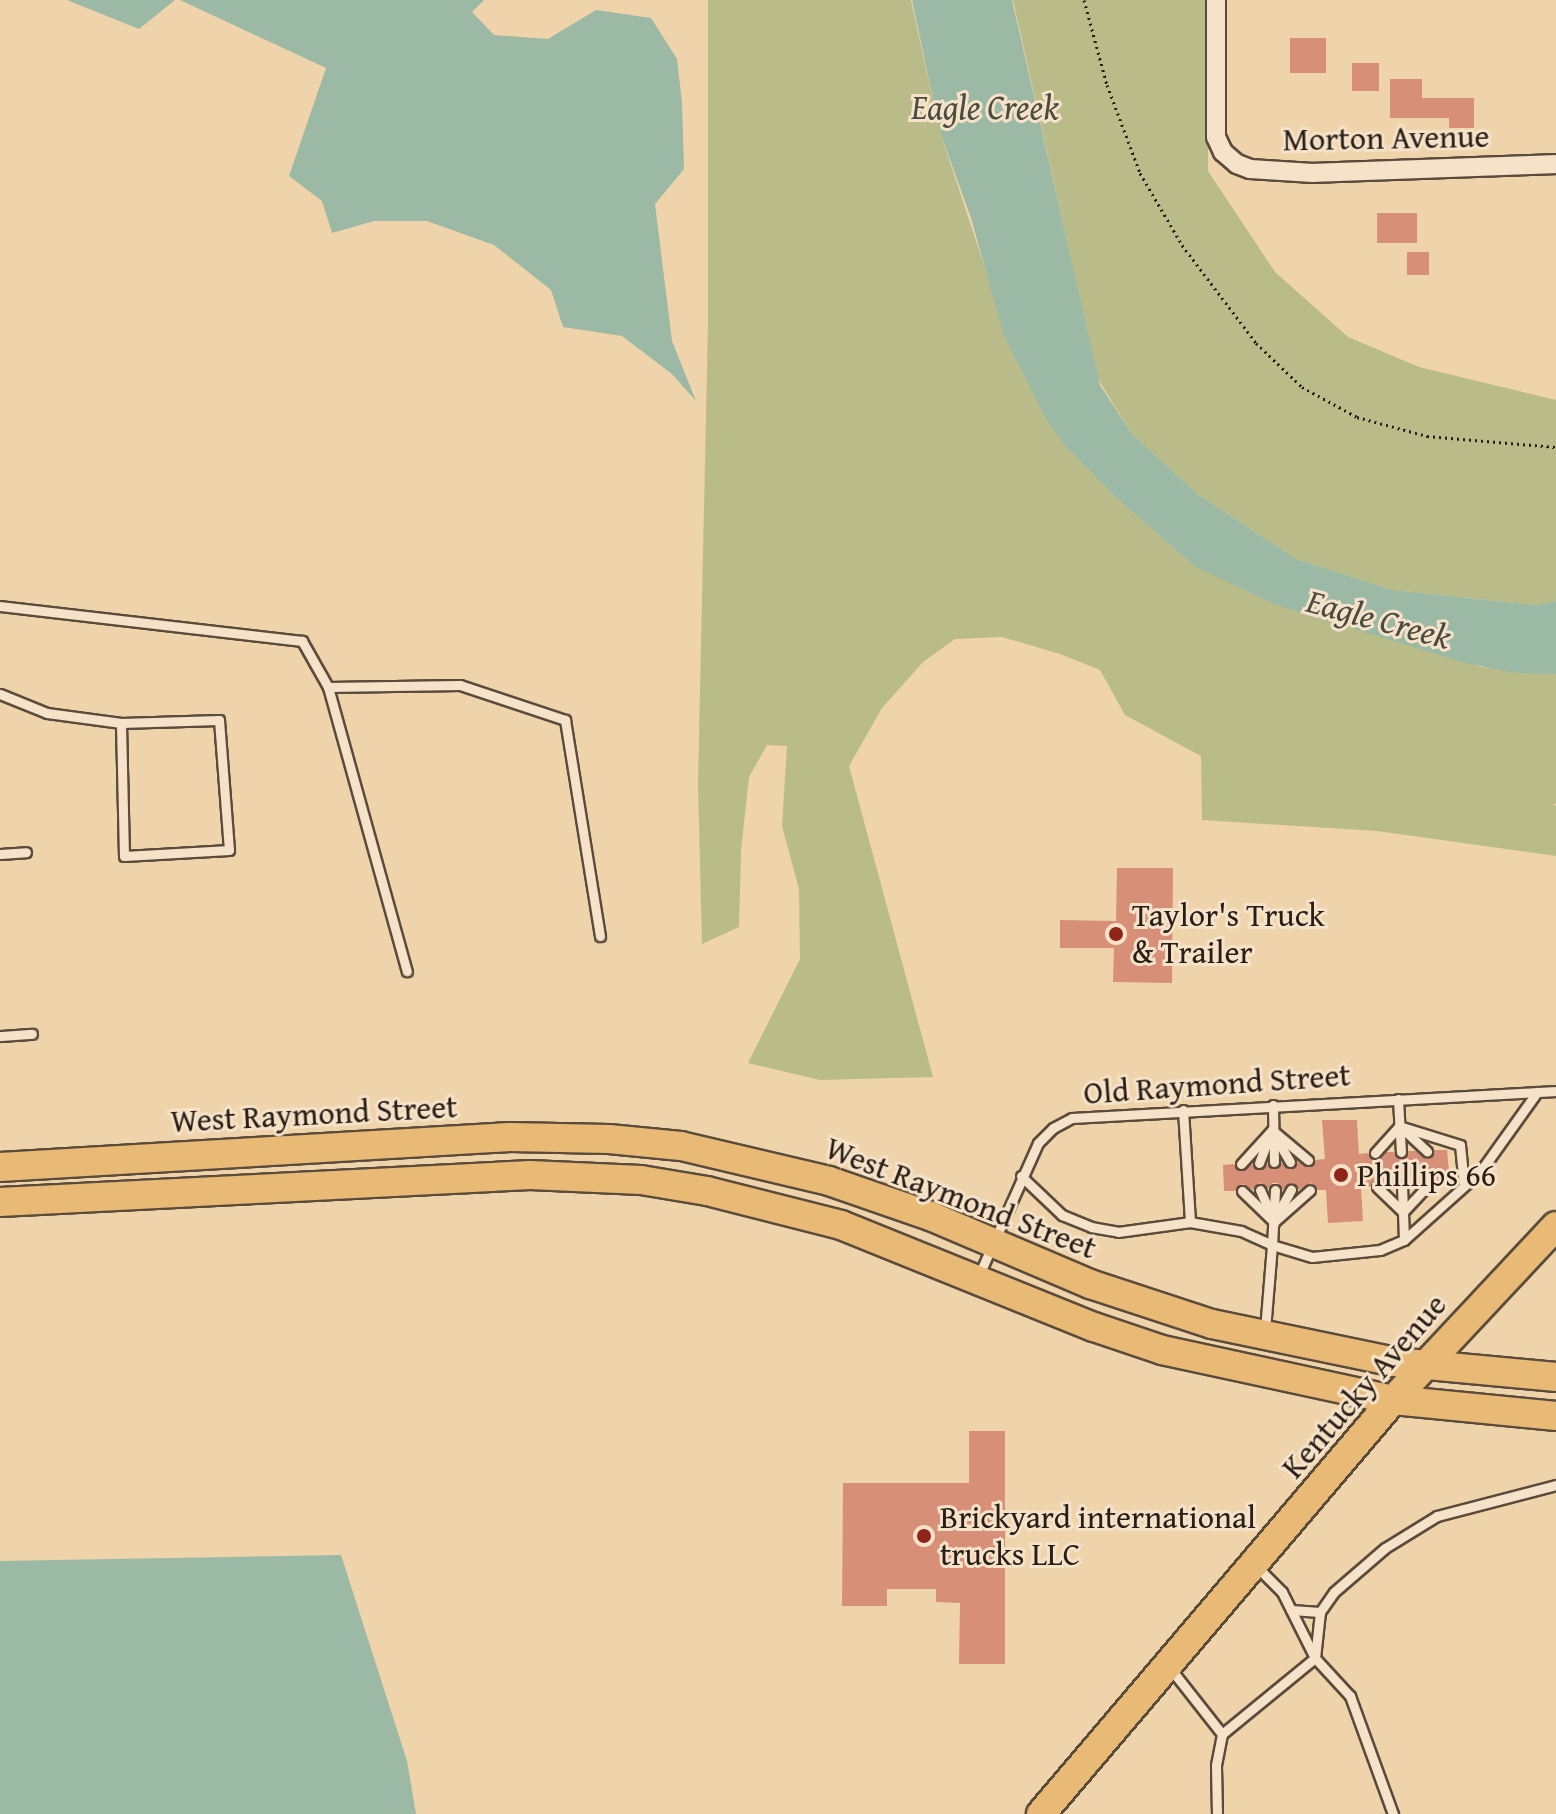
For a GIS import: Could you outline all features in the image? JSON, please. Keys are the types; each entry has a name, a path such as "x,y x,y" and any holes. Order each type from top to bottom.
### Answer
{"main road":[{"name":"West Raymond Street","path":"0,1167 510,1137 609,1139 681,1146 801,1174 933,1217 1132,1299 1264,1337 1425,1365 1556,1377"},
{"name":"West Raymond Street","path":"0,1202 530,1175 611,1176 707,1191 789,1210 887,1241 1094,1327 1162,1350 1393,1400 1556,1416"},
{"name":"Kentucky Avenue","path":"1041,1814 1393,1400 1556,1226"}],"street":[{"name":"Morton Avenue","path":"1216,0 1216,137 1223,152 1250,169 1313,173 1556,164"}],"lane":[{"path":"0,606 302,641 328,687 407,971"},
{"path":"328,687 460,685 565,720 600,936"},
{"path":"0,694 47,713 121,723 219,720 229,850 124,856 121,723"},
{"path":"0,854 26,852"},
{"path":"0,1036 32,1034"},
{"name":"Old Raymond Street","path":"977,1279 1038,1143 1068,1120 1183,1110 1556,1091"},
{"path":"1021,1176 1062,1215 1091,1227 1118,1232 1190,1222 1241,1231 1272,1245 1312,1257 1380,1250 1404,1240 1480,1172 1537,1092"},
{"path":"1398,1099 1401,1152"},
{"path":"1273,1105 1274,1162"},
{"path":"1183,1110 1190,1222"},
{"path":"1399,1126 1460,1145 1464,1186"},
{"path":"1399,1126 1427,1151"},
{"path":"1375,1153 1399,1126"},
{"path":"1272,1130 1308,1160"},
{"path":"1272,1130 1290,1162"},
{"path":"1259,1163 1272,1130"},
{"path":"1241,1164 1272,1130"},
{"path":"1403,1212 1430,1183"},
{"path":"1402,1185 1404,1240"},
{"path":"1377,1187 1403,1212"},
{"path":"1260,1190 1274,1222"},
{"path":"1264,1337 1275,1190"},
{"path":"1274,1222 1291,1190"},
{"path":"1274,1222 1310,1190"},
{"path":"1242,1191 1274,1222"},
{"path":"1217,1814 1216,1765 1222,1734 1315,1658 1320,1612 1334,1592 1385,1548 1437,1516 1556,1485"},
{"path":"1254,1564 1282,1592 1315,1658 1350,1696 1393,1814"},
{"path":"1291,1610 1320,1612"},
{"path":"1167,1665 1222,1734"}],"path":[{"path":"1084,0 1107,85 1140,173 1182,245 1218,297 1265,352 1302,387 1329,404 1391,429 1427,436 1556,447"}],"green space":[{"path":"708,0 911,0 940,132 991,286 1026,380 1067,448 1115,497 1194,566 1481,667 1556,674 1556,804 1553,804 1556,806 1556,856 1377,831 1202,820 1201,756 1125,715 1100,670 1002,637 955,639 923,662 882,708 849,766 933,1077 820,1080 748,1063 800,959 799,889 782,826 787,746 767,745 749,777 741,851 739,927 702,944 698,784 708,323"},
{"path":"1013,0 1208,0 1208,171 1275,272 1348,337 1419,367 1556,400 1556,601 1535,605 1393,590 1296,559 1199,495 1132,434 1098,379"}],"water":[{"path":"67,0 175,0 139,29"},
{"path":"180,0 484,0 472,12 494,35 548,39 596,10 651,18 677,59 684,169 655,204 672,341 696,401 672,374 622,336 563,327 551,290 494,245 427,221 374,221 332,233 322,201 289,176 326,68"},
{"name":"Eagle Creek","path":"912,0 1012,0 1100,385 1132,434 1199,495 1296,559 1393,590 1535,605 1556,601 1556,674 1515,673 1465,663 1276,605 1194,566 1115,497 1067,448 1047,421 1004,336 971,218 940,132"},
{"path":"341,1555 407,1761 416,1814 0,1814 0,1561"}],"building":[{"path":"1290,38 1326,38 1326,73 1290,73"},
{"path":"1352,63 1379,63 1379,91 1352,91"},
{"path":"1390,79 1422,79 1422,98 1474,98 1474,128 1449,128 1449,118 1390,118"},
{"path":"1377,213 1417,213 1417,243 1377,243"},
{"path":"1407,252 1429,252 1429,275 1407,275"},
{"name":"Taylor's Truck & Trailer","path":"1117,868 1173,868 1172,983 1113,982 1114,948 1060,948 1060,920 1116,921"},
{"path":"1322,1120 1357,1120 1359,1154 1368,1153 1373,1160 1386,1152 1394,1152 1401,1159 1408,1151 1416,1151 1426,1158 1434,1150 1447,1150 1450,1181 1437,1182 1429,1176 1419,1184 1409,1184 1401,1178 1395,1185 1387,1186 1374,1180 1370,1187 1361,1188 1363,1221 1328,1223 1326,1190 1317,1190 1312,1183 1298,1190 1292,1183 1282,1190 1278,1183 1272,1183 1268,1189 1260,1183 1253,1190 1243,1184 1235,1191 1224,1191 1223,1165 1234,1164 1240,1171 1252,1164 1257,1170 1267,1164 1275,1169 1281,1162 1291,1169 1297,1161 1308,1167 1315,1160 1325,1159"},
{"name":"Brickyard international trucks LLC","path":"969,1431 1005,1431 1005,1664 959,1664 960,1603 936,1602 936,1589 887,1589 887,1606 842,1606 843,1483 969,1483"}],"place":[{"name":"Taylor's Truck & Trailer","path":"1116,934"},
{"name":"Phillips 66","path":"1341,1175"},
{"name":"Brickyard international trucks LLC","path":"924,1536"}]}
